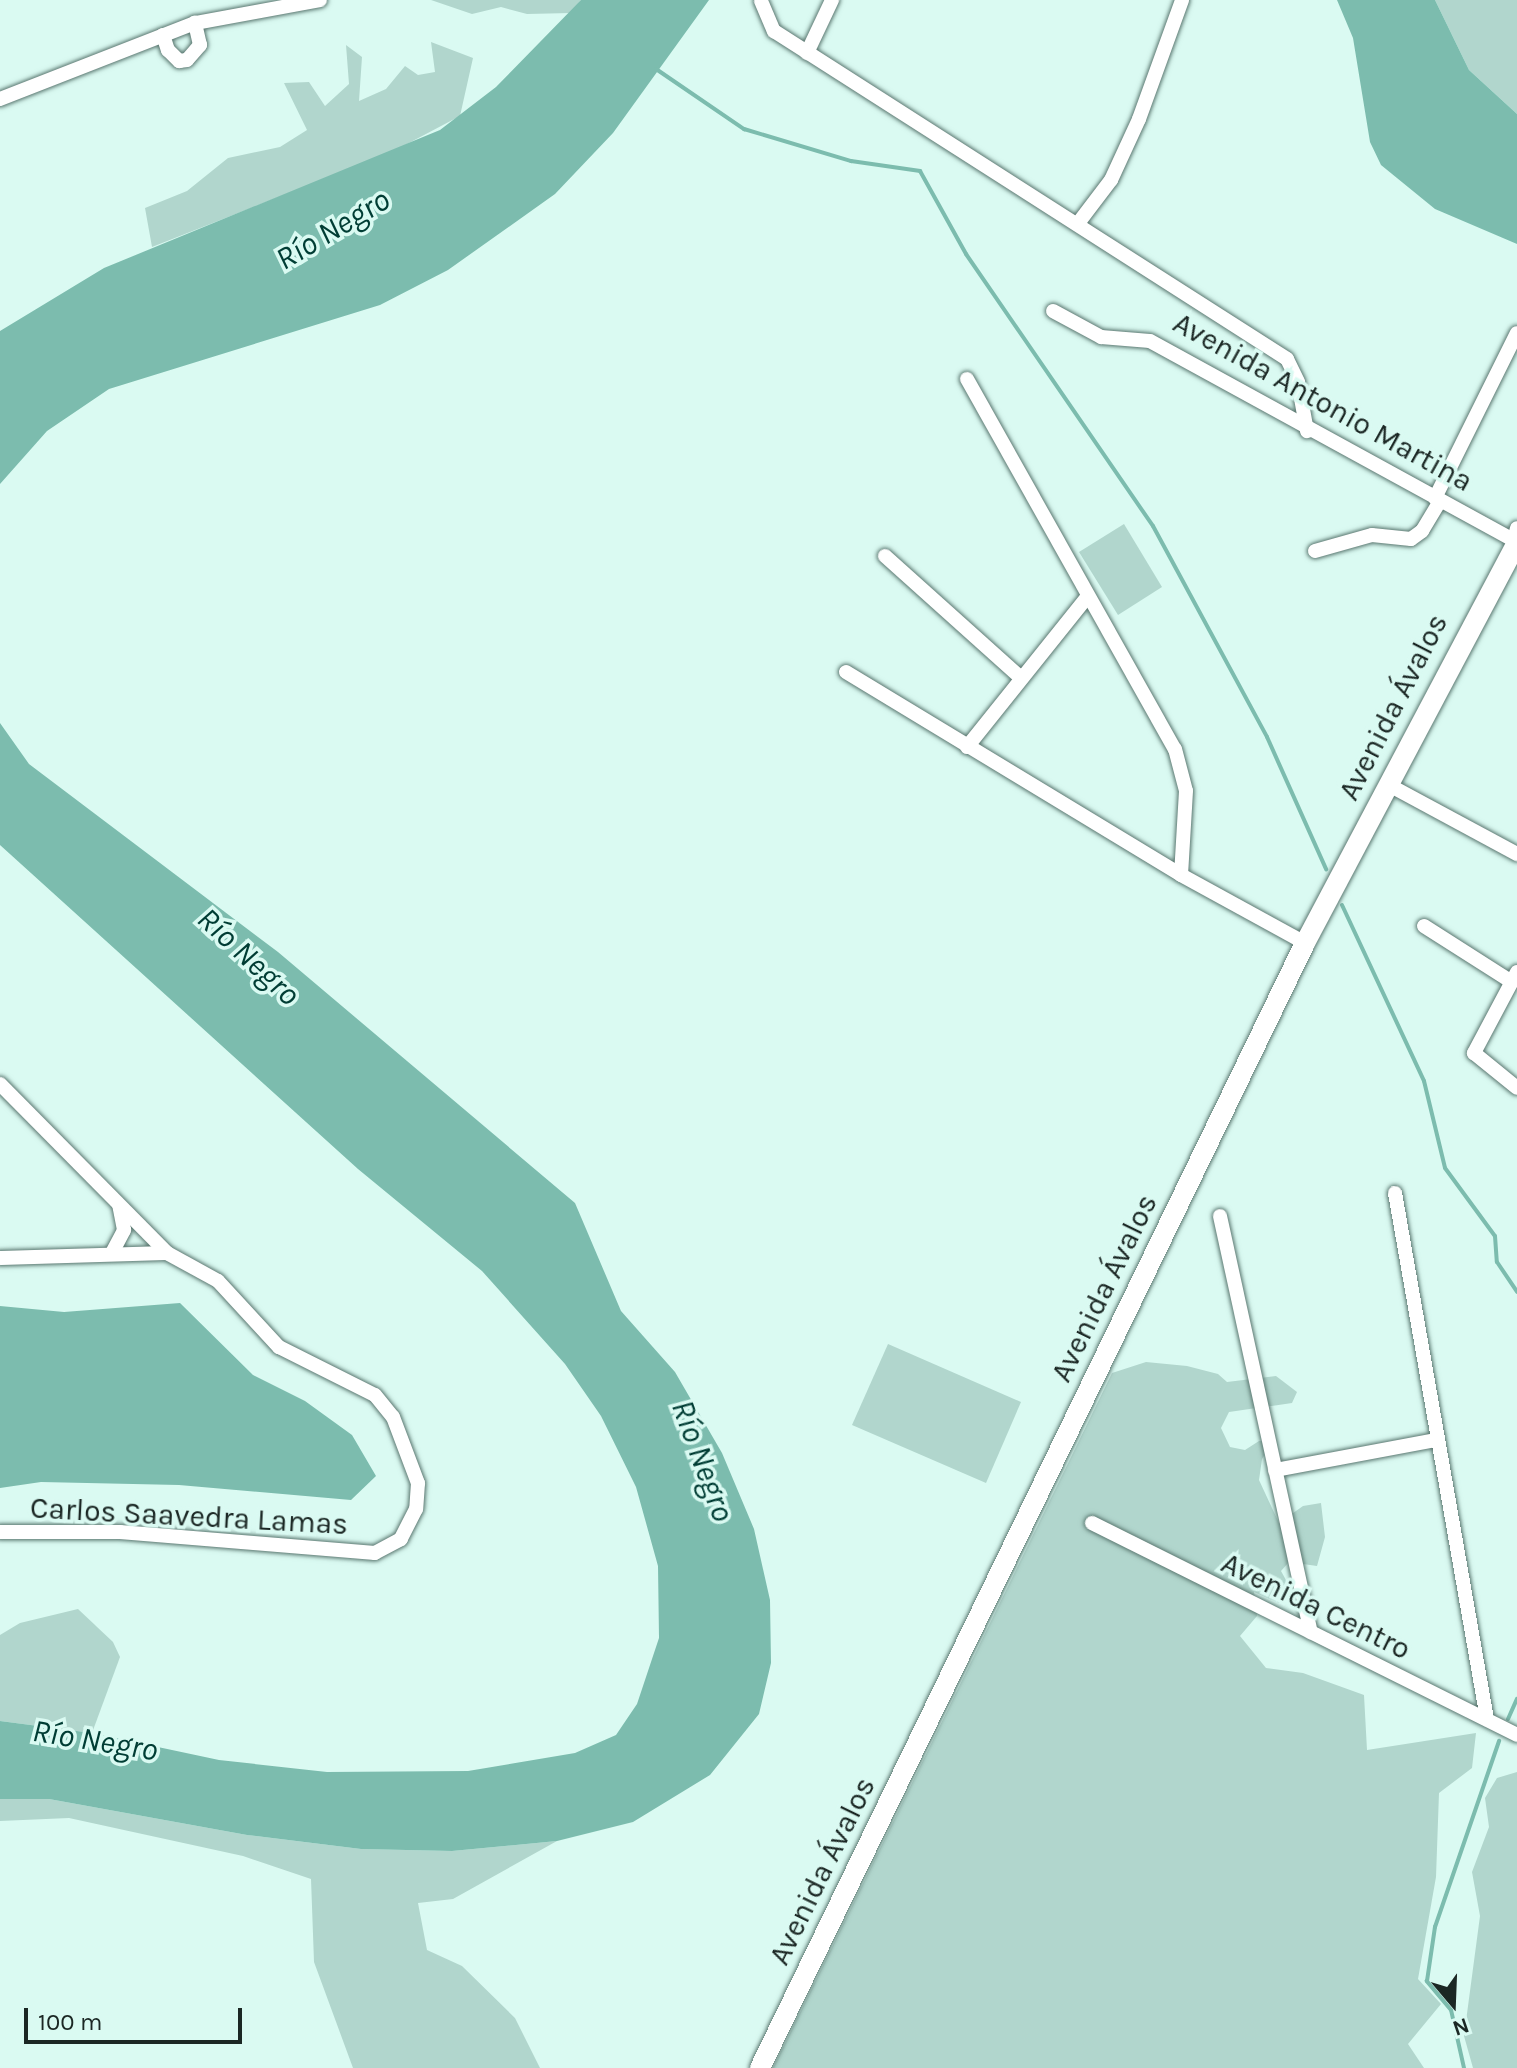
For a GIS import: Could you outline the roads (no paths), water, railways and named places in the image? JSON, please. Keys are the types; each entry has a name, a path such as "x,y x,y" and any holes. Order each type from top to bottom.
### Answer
{"street":[{"path":"0,99 195,23 320,0"},
{"path":"807,53 832,0"},
{"path":"761,1 774,31 995,176 1079,222 1128,261 1287,359 1298,382 1307,431"},
{"path":"1079,222 1111,180 1128,144 1180,1"},
{"path":"163,35 168,50 179,61 187,60 200,45 195,23"},
{"name":"Avenida Antonio Martina","path":"1053,311 1101,337 1150,341 1307,431 1438,500 1516,536"},
{"path":"1315,551 1372,535 1411,539 1422,531 1517,333"},
{"path":"967,379 1175,749 1186,791 1181,875"},
{"name":"Avenida Ávalos","path":"760,2068 1305,943 1516,536"},
{"path":"885,556 1020,677"},
{"path":"967,747 1020,677 1088,596"},
{"path":"846,672 1181,875 1305,943"},
{"path":"1387,784 1517,854"},
{"path":"1424,926 1514,977 1474,1053 1517,1088"},
{"path":"0,1084 167,1253"},
{"path":"1395,1193 1487,1719"},
{"path":"113,1251 124,1230 119,1204"},
{"path":"1220,1216 1311,1632"},
{"path":"0,1258 113,1251 167,1253"},
{"name":"Carlos Saavedra Lamas","path":"0,1532 120,1532 375,1553 401,1539 416,1509 418,1483 393,1417 375,1395 346,1377 279,1347 218,1281 167,1253"},
{"path":"1275,1470 1436,1440"},
{"name":"Avenida Centro","path":"1092,1523 1517,1735"}],"water":[{"name":"Río Negro","path":"581,0 709,0 613,133 555,194 448,270 380,305 109,389 47,431 0,484 0,331 104,268 440,130 496,87"},
{"path":"1337,0 1435,0 1469,70 1517,114 1517,244 1435,209 1381,165 1370,142 1353,38"},
{"name":"Río Negro","path":"0,723 29,764 278,952 575,1203 621,1311 675,1372 722,1453 754,1529 770,1600 771,1663 759,1714 710,1775 633,1822 557,1841 452,1851 361,1849 247,1835 49,1799 0,1799 0,1721 92,1733 219,1760 327,1772 468,1771 575,1753 616,1735 637,1704 659,1638 658,1566 636,1487 601,1416 565,1364 482,1271 358,1169 0,845"},
{"path":"180,1303 253,1375 305,1401 352,1435 376,1476 351,1500 179,1485 41,1482 0,1488 0,1306 64,1312"}],"waterway":[{"path":"656,69 744,129 851,161 920,171 966,254 1153,526 1267,737 1326,869"},
{"path":"1342,905 1424,1081 1445,1168 1495,1236 1497,1262 1517,1292"},
{"path":"1508,1719 1517,1699"},
{"path":"1464,2068 1451,2010 1427,1981 1435,1927 1499,1741"}]}
